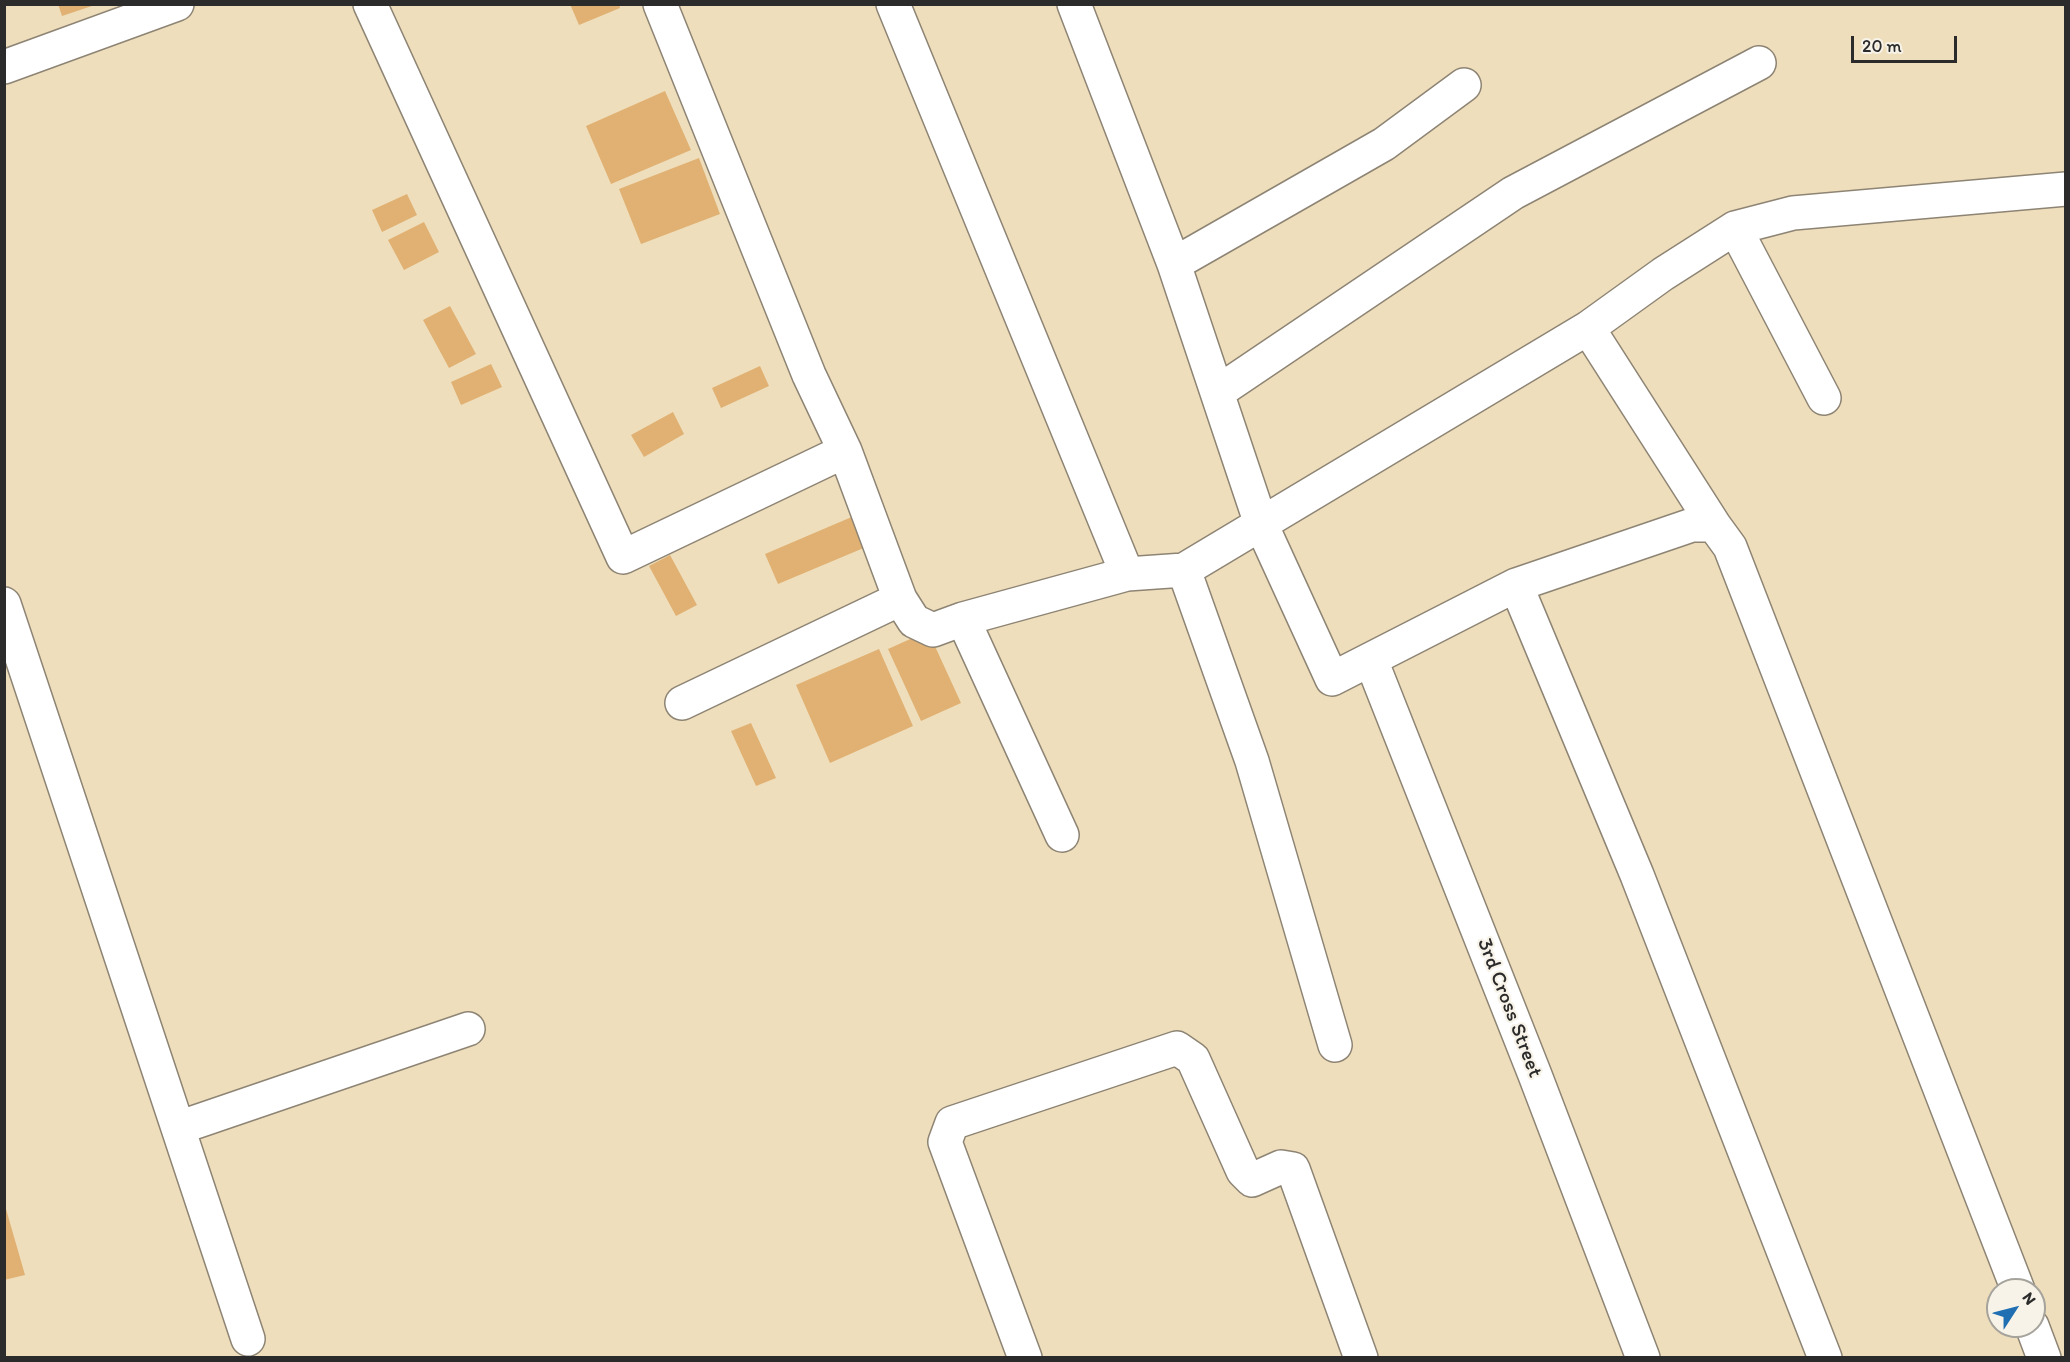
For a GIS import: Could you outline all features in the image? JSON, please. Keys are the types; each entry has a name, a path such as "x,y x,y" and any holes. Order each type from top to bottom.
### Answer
{"street":[{"path":"370,4 622,556 845,451"},
{"path":"660,4 808,375 845,451 900,599 914,621 933,630 963,619 1127,574 1184,570 1588,328 1663,274 1736,228 1794,213 2066,189"},
{"path":"893,4 1127,574"},
{"path":"1074,4 1174,264 1261,524 1332,680 1516,585 1692,525 1714,525"},
{"path":"4,67 171,6"},
{"path":"1218,392 1513,194 1759,63"},
{"path":"1174,264 1384,144 1464,85"},
{"path":"1736,228 1824,398"},
{"path":"1588,328 1730,547 2013,1278"},
{"path":"1184,570 1252,761 1335,1045"},
{"path":"1516,585 1637,875 1825,1358"},
{"path":"682,703 900,599"},
{"path":"4,604 248,1339"},
{"path":"963,619 1062,836"},
{"name":"3rd Cross Street","path":"1371,660 1531,1064 1643,1358"},
{"path":"178,1128 468,1029"},
{"path":"1025,1358 945,1142 952,1123 1177,1048 1194,1059 1243,1171 1252,1180 1281,1167 1293,1169 1361,1358"},
{"path":"2036,1338 2044,1358"}],"building":[{"path":"58,4 94,4 95,5 62,16"},
{"path":"570,4 619,4 620,8 579,25"},
{"path":"665,91 691,150 611,184 586,126"},
{"path":"699,158 720,214 641,244 619,189"},
{"path":"407,194 417,215 382,232 372,210"},
{"path":"424,222 439,252 404,270 388,240"},
{"path":"450,306 476,354 449,368 423,320"},
{"path":"491,364 502,387 461,405 451,382"},
{"path":"760,366 769,386 721,408 712,388"},
{"path":"673,412 684,434 644,457 631,435"},
{"path":"854,516 866,547 778,584 765,554"},
{"path":"670,555 697,605 676,616 649,566"},
{"path":"928,631 961,703 921,721 888,649"},
{"path":"879,649 913,726 830,763 796,685"},
{"path":"751,723 776,778 756,786 731,731"},
{"path":"4,1202 25,1275 4,1280"}]}
